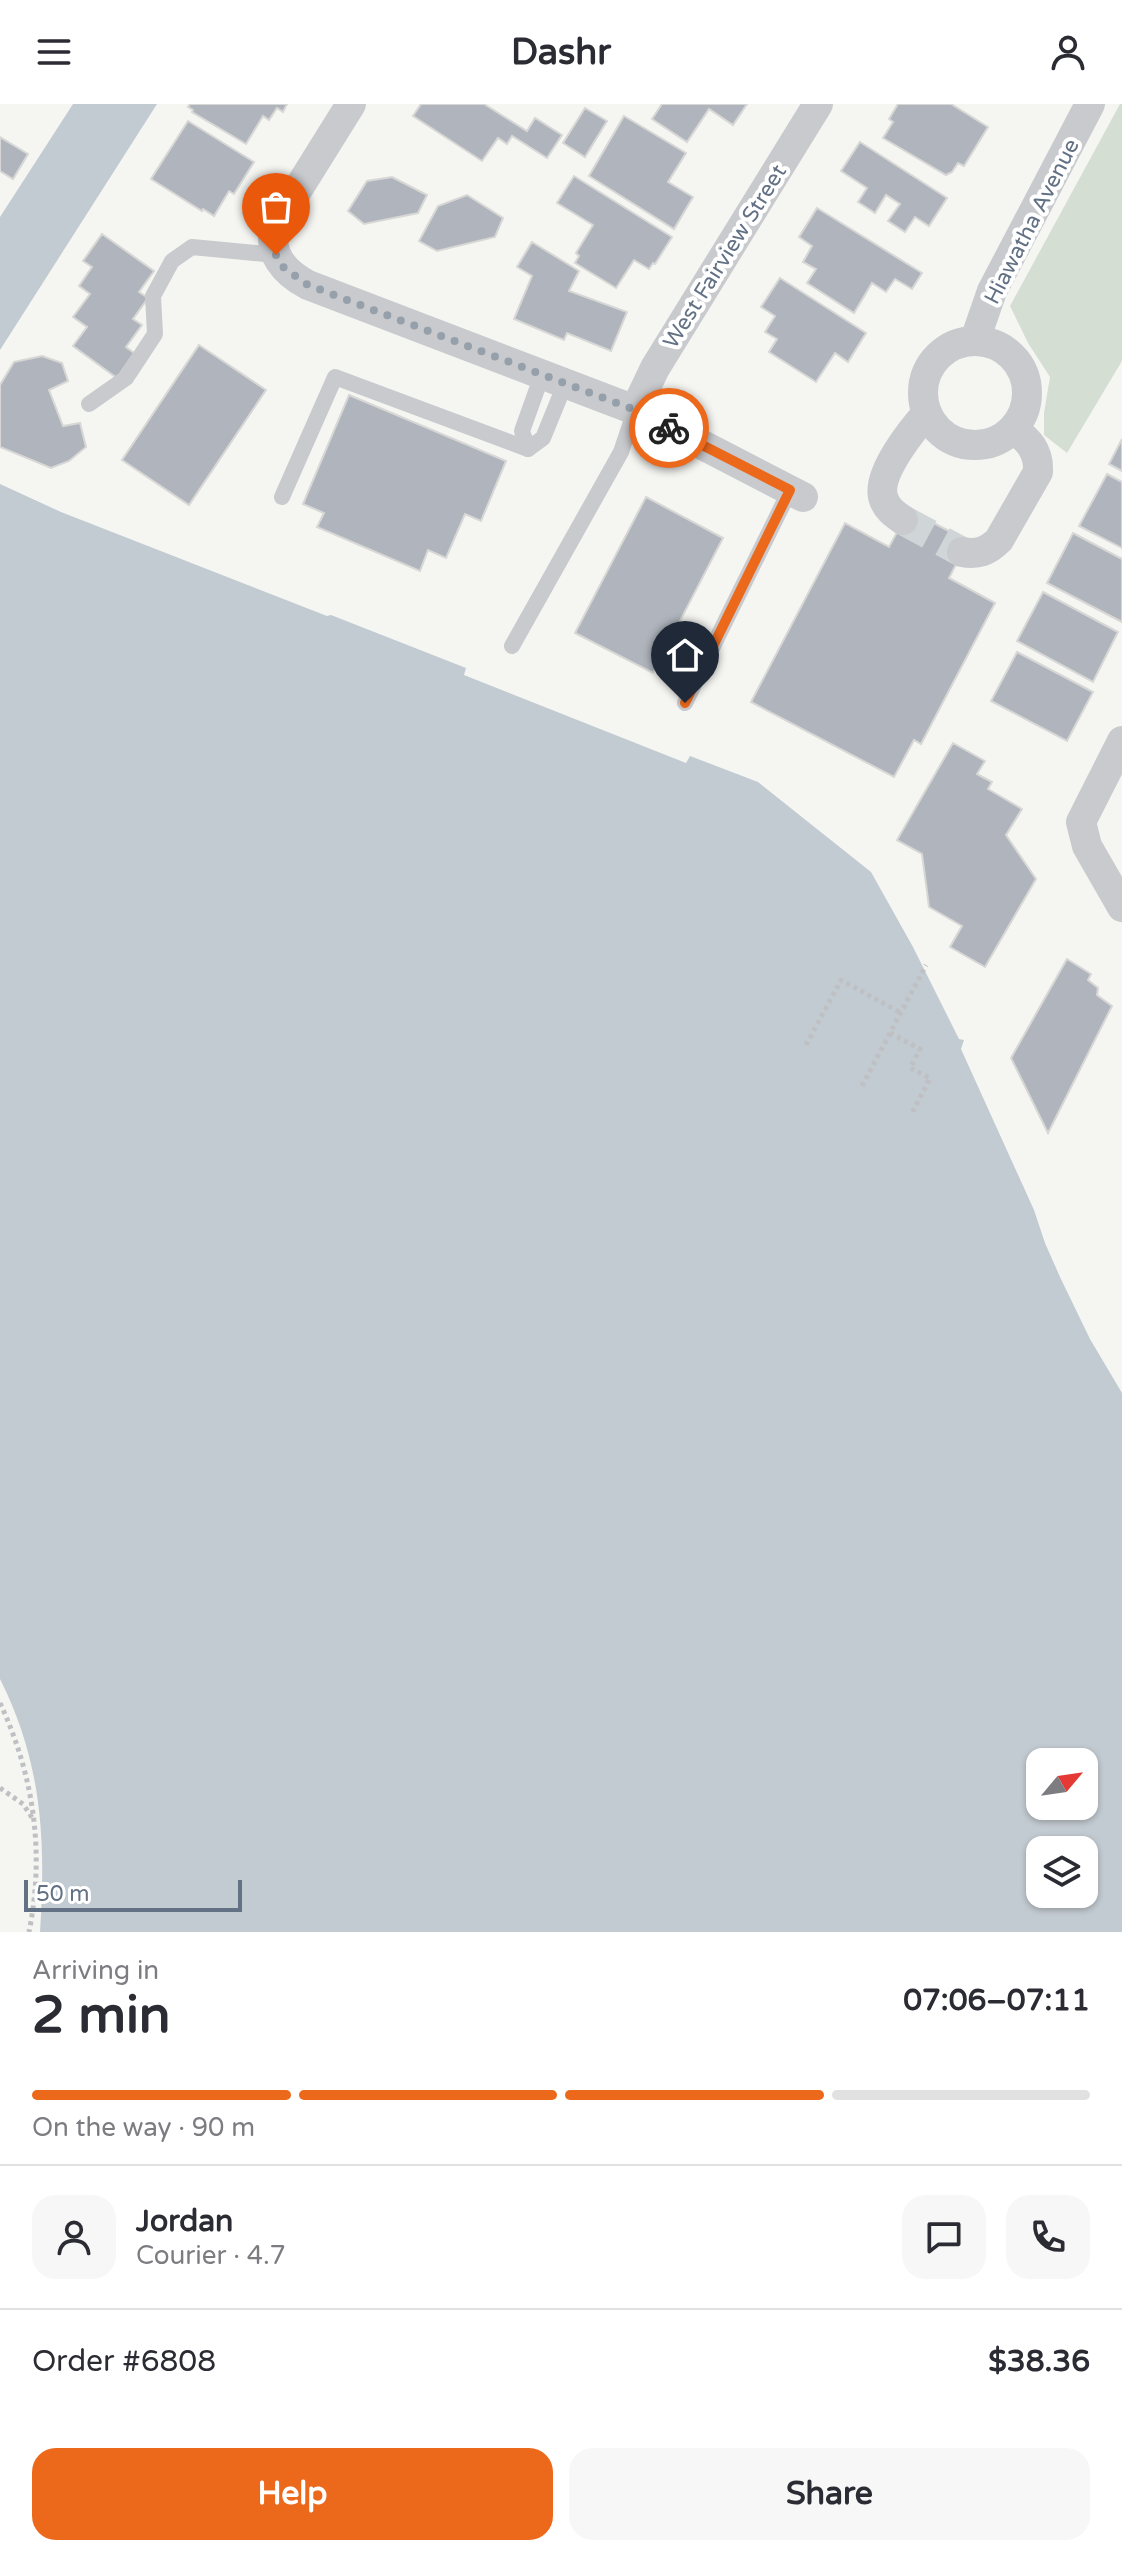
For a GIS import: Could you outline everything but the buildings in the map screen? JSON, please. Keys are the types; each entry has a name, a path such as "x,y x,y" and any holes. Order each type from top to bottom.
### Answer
{"street":[{"path":"351,104 275,226 273,241 276,255 284,268 308,285 635,410 796,494"},
{"name":"West Fairview Street","path":"635,410 655,368 818,104"},
{"name":"Hiawatha Avenue","path":"975,340 992,291 1090,104"},
{"path":"975,340 1001,348 1012,356 1025,379 1027,392 1025,405 1013,429 991,442 966,444 943,433 927,413 924,384 936,357 961,342 975,340"},
{"path":"903,520 891,511 884,500 882,488 910,433 927,413"},
{"path":"962,552 980,553 999,540 1038,472 1034,448 1028,439 1013,429"},
{"path":"1122,741 1084,815 1081,830 1092,856 1122,907"}],"lane":[{"path":"89,404 126,378 155,334 153,296 163,274 181,253 192,247 276,255"},
{"path":"282,497 335,377 528,449"},
{"path":"528,449 522,431 553,380"},
{"path":"528,449 543,438 553,380"},
{"path":"512,646 621,452 635,410"},
{"path":"685,703 796,494"}],"path":[{"path":"862,1086 926,965"},
{"path":"806,1045 841,980 901,1013"},
{"path":"890,1033 920,1049 910,1068 930,1078 912,1113"},
{"path":"0,1703 14,1734 30,1787 36,1844 35,1904 29,1932"},
{"path":"0,1788 23,1804 34,1820"}],"shaded area":[{"path":"73,104 157,104 0,350 0,217"},
{"path":"1120,104 1122,361 1067,453 1044,435 1050,377 1028,343 1010,306"},
{"path":"0,484 61,512 466,668 464,675 686,763 690,756 758,782 871,872 959,1039 964,1040 961,1049 1034,1210 1060,1277 1090,1339 1122,1393 1122,1932 40,1932 42,1865 38,1802 33,1771 14,1710 0,1679"}],"tunnel":[{"path":"903,520 962,552"}],"way so far":[{"path":"276,255 284,268 308,285 635,410 669,428"}],"route":[{"path":"669,428 790,490 685,703"}]}
